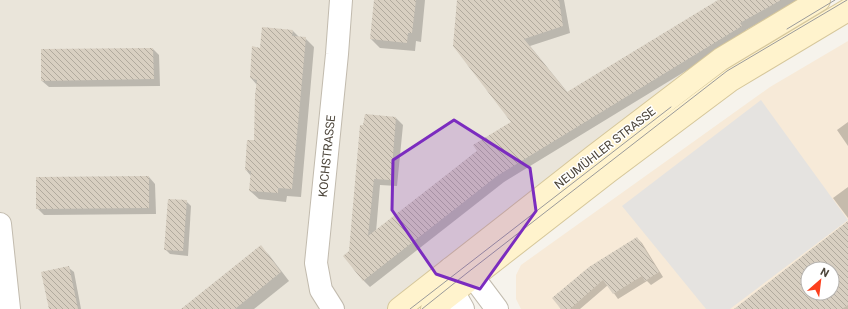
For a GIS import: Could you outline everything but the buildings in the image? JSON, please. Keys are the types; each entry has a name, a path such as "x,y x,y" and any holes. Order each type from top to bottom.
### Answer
{"main road":[{"name":"NEUMÜHLER STRASSE","path":"399,309 594,156 721,59 819,0"},
{"name":"NEUMÜHLER STRASSE","path":"432,309 458,301 473,276 731,80 848,10"}],"street":[{"name":"KOCHSTRASSE","path":"333,309 321,290 316,263 338,54 341,0"},
{"path":"0,224 9,309"},
{"path":"458,301 450,286 450,268 460,269 473,276 496,309"}],"highlighted area":[{"path":"454,120 530,168 536,211 480,289 436,274 392,210 393,160"}],"shaded area":[{"path":"0,0 806,0 445,261 388,309 0,309"},
{"path":"848,41 848,309 521,309 516,299 516,275 521,265 770,87"},
{"path":"761,100 848,220 730,309 706,309 622,206"}],"tram line":[{"path":"787,29 835,0"},
{"path":"422,309 727,71 847,0"},
{"path":"410,309 671,107"}]}
